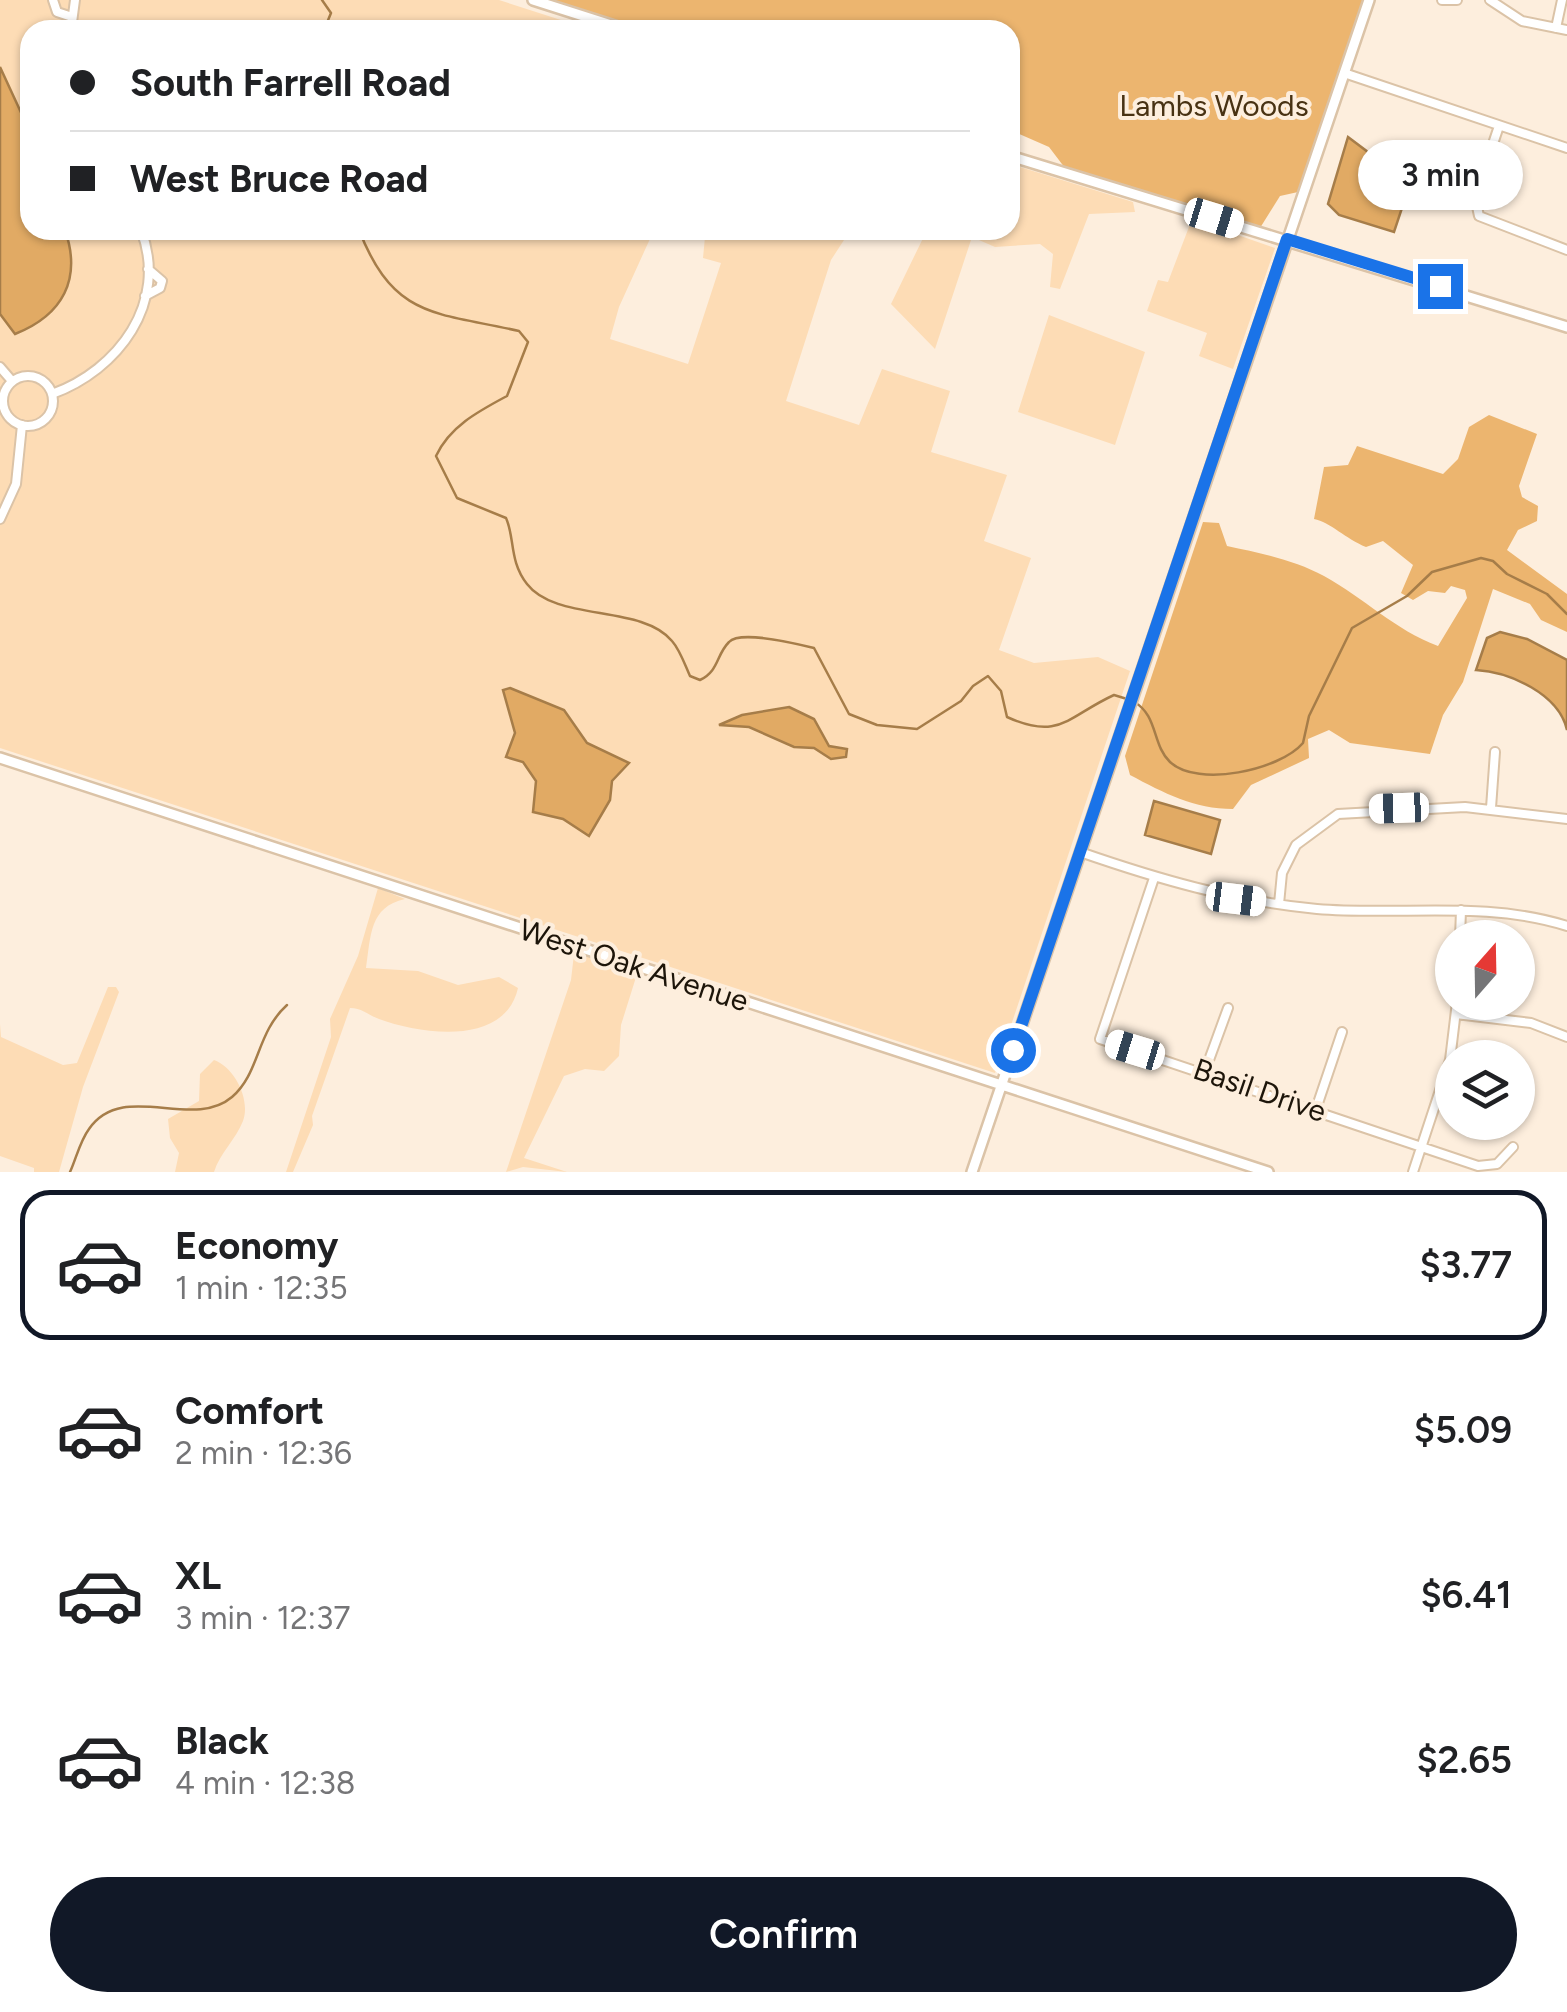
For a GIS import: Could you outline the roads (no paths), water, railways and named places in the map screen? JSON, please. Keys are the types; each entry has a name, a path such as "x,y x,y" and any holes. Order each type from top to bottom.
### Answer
{"street":[{"path":"52,0 57,12 72,17"},
{"path":"72,20 76,0"},
{"path":"533,0 596,20"},
{"path":"972,1172 1368,0"},
{"path":"1442,0 1457,0"},
{"path":"1490,0 1522,21 1567,30"},
{"path":"1556,28 1562,0"},
{"path":"1344,73 1567,148"},
{"path":"1499,126 1475,198 1479,216 1567,250"},
{"path":"1020,159 1566,323"},
{"path":"52,394 74,386 112,359 138,319 148,270 143,240"},
{"path":"145,296 160,288 162,281 148,270"},
{"path":"0,366 12,382"},
{"path":"12,382 34,377 52,394"},
{"path":"12,382 3,402 9,417 22,425 46,418 52,394"},
{"path":"0,520 16,484 22,425"},
{"path":"1491,808 1496,752"},
{"name":"West Oak Avenue","path":"0,758 1268,1172"},
{"path":"1279,904 1282,874 1296,845 1338,814 1491,808 1567,819"},
{"path":"1080,852 1208,893 1279,904 1354,911 1462,910 1527,916 1567,926"},
{"name":"Basil Drive","path":"1154,878 1100,1039 1205,1071 1478,1166 1497,1164 1513,1147"},
{"path":"1461,920 1462,910"},
{"path":"1205,1071 1228,1008"},
{"path":"1413,1172 1450,1060 1455,1020"},
{"path":"1506,1020 1531,1023 1567,1037"},
{"path":"1316,1109 1342,1032"}],"waterway":[{"path":"322,0 331,13 328,20"},
{"path":"363,240 387,281 403,296 441,314 519,331 528,342 507,396 457,428 436,456 457,498 506,518 517,567 540,596 658,629 675,645 690,676 700,680 711,672 725,647 735,639 770,639 814,648 849,714 877,725 917,729 961,701 988,676 1001,691 1007,717 1040,727 1063,723 1114,695 1127,699"},
{"path":"1134,702 1147,714 1164,755 1183,770 1218,775 1258,768 1292,753 1303,743 1309,716 1352,628 1407,596 1432,572 1481,558 1493,561 1507,574 1547,594 1567,614"},
{"path":"70,1172 86,1134 103,1115 139,1106 198,1109 216,1106 232,1097 248,1076 269,1028 287,1005"}],"park label":[{"name":"Lambs Woods","path":"1214,105"}]}
